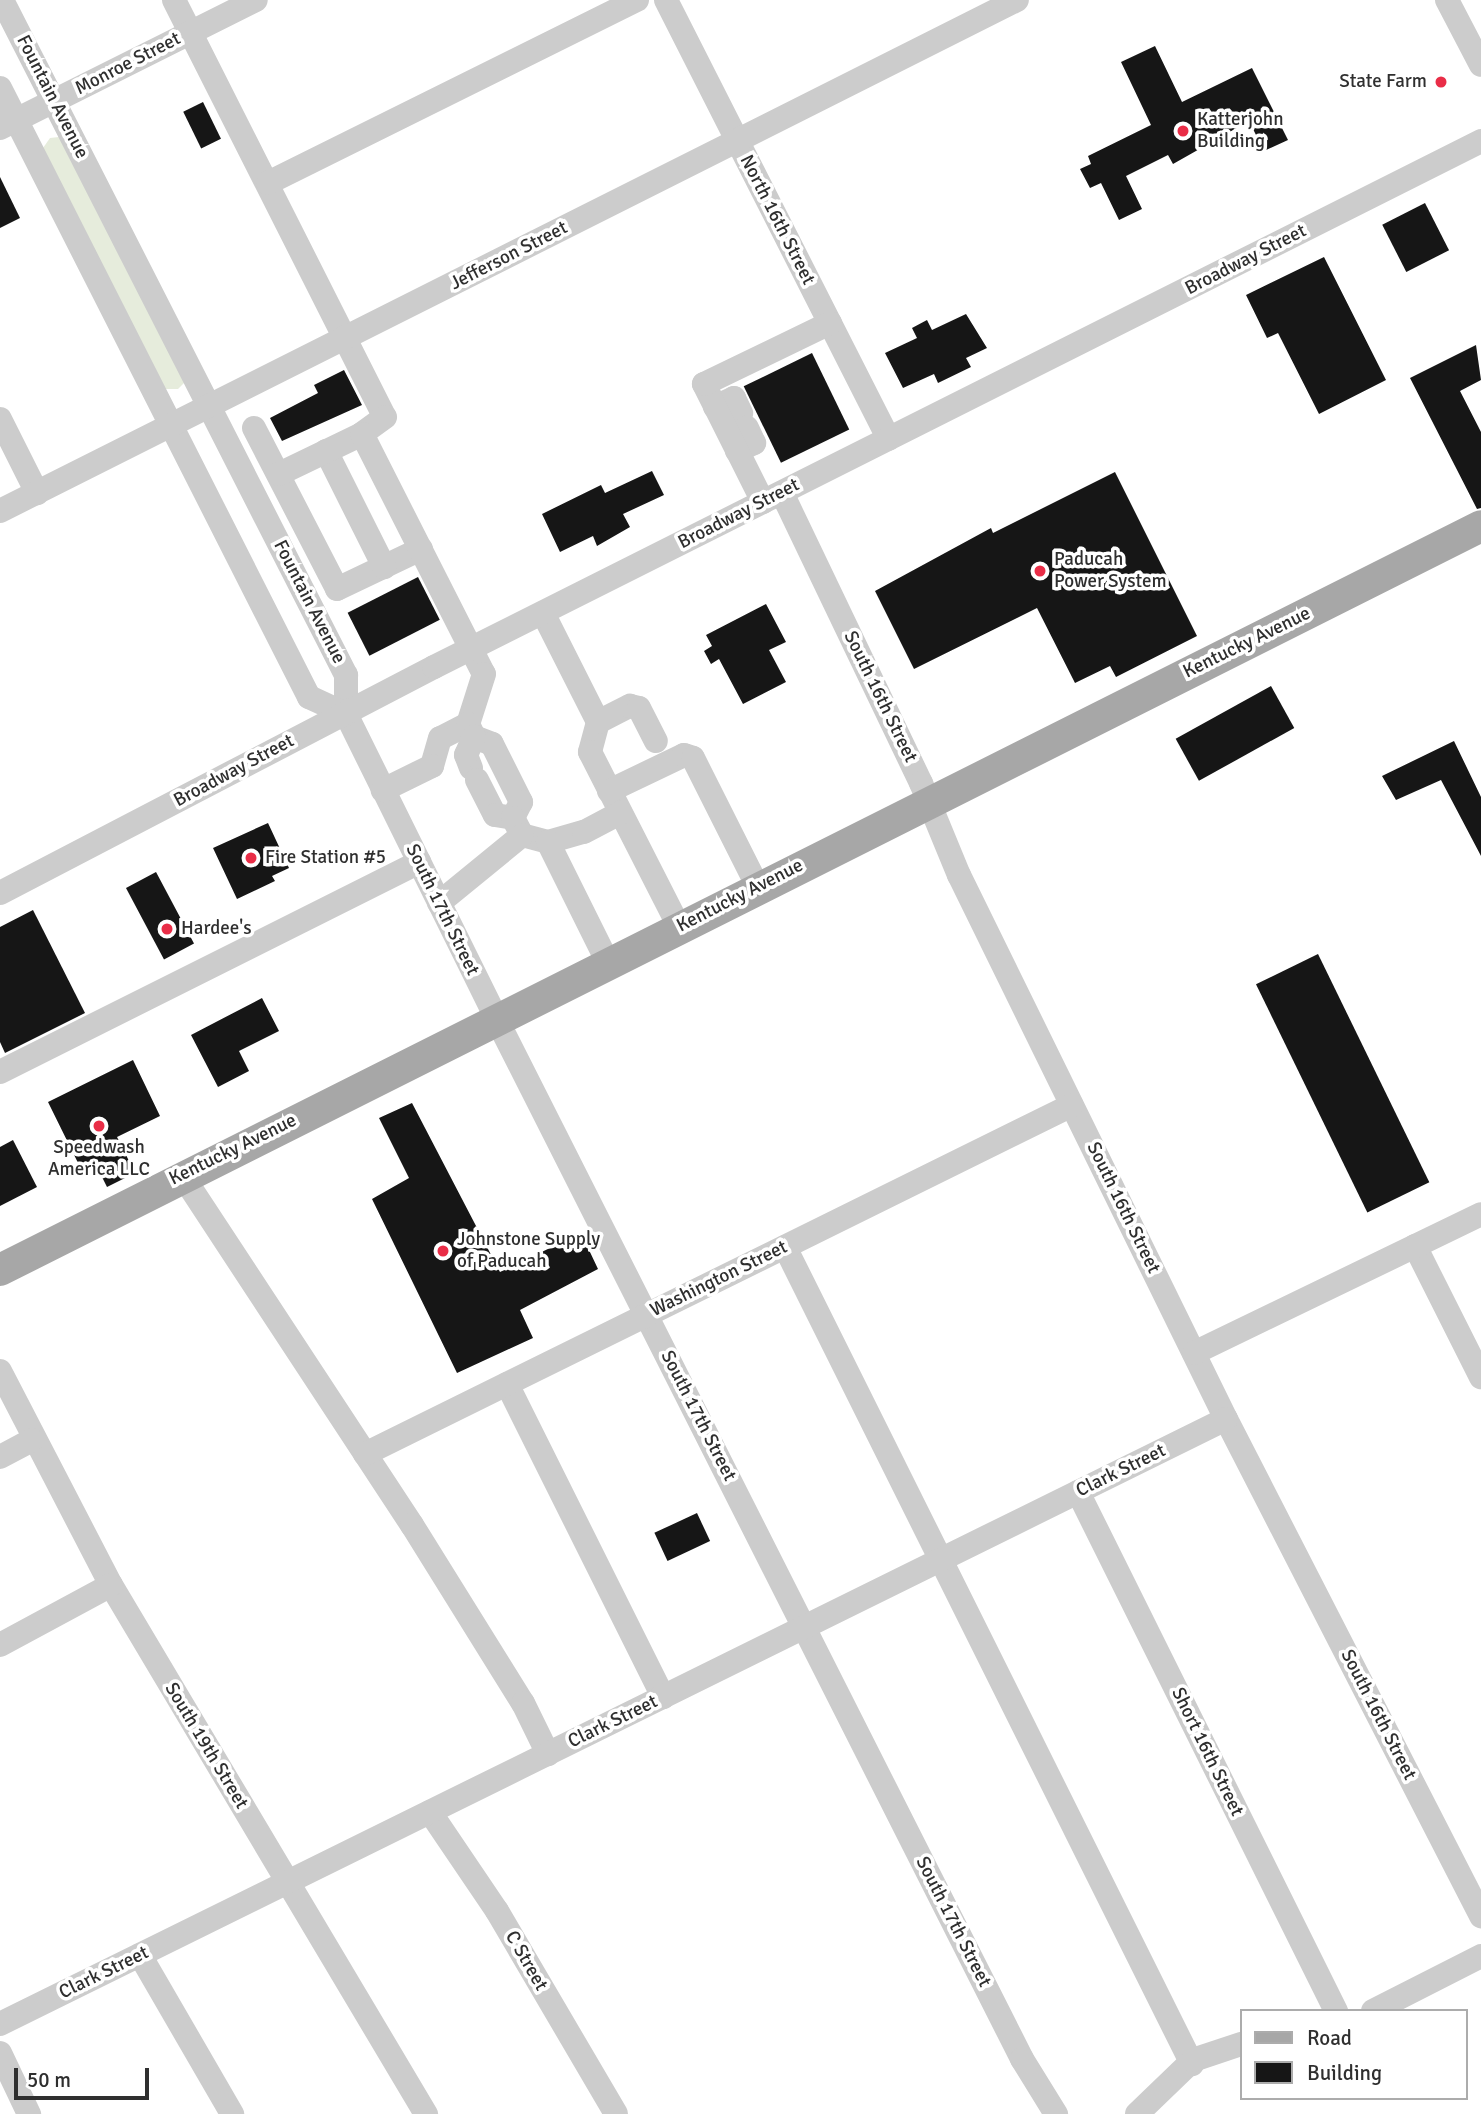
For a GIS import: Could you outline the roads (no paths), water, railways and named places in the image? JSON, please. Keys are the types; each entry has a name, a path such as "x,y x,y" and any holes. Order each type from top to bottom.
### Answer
{"main road":[{"name":"Kentucky Avenue","path":"0,1270 182,1175 1481,526"}],"street":[{"name":"Fountain Avenue","path":"2,0 346,675 346,714"},
{"path":"174,0 385,417 383,424 279,474"},
{"name":"Monroe Street","path":"8,124 256,0"},
{"path":"268,183 637,0"},
{"name":"North 16th Street","path":"666,0 889,439"},
{"name":"Jefferson Street","path":"0,511 1017,0"},
{"path":"1447,0 1481,65"},
{"path":"0,88 8,124 170,427 309,697 346,714"},
{"name":"Broadway Street","path":"0,893 543,612 1481,141"},
{"path":"737,452 754,443 734,398 715,407 704,384 830,323"},
{"name":"South 16th Street","path":"715,407 737,452 772,497 927,801 959,875 1226,1419 1481,1916"},
{"path":"0,419 37,493"},
{"path":"362,434 484,674 466,755 474,774 495,815 548,842 608,963"},
{"path":"235,456 258,435 337,589"},
{"path":"326,452 384,567"},
{"path":"264,513 292,499"},
{"path":"288,561 316,547"},
{"path":"310,603 421,549"},
{"path":"543,612 598,722 590,752 679,927"},
{"path":"598,722 630,706 639,708 656,741"},
{"name":"South 17th Street","path":"346,714 496,1020 1022,2059 1056,2114"},
{"path":"383,790 432,766 440,738 471,731 492,744 504,767 521,802 518,826 439,903"},
{"path":"548,842 584,832 614,803 684,755 693,758 758,887"},
{"path":"0,1072 419,862"},
{"name":"Washington Street","path":"365,1454 1072,1105"},
{"path":"182,1175 507,1677 548,1754"},
{"path":"1194,1353 1481,1214"},
{"path":"1415,1246 1481,1377"},
{"path":"785,1247 1192,2064"},
{"name":"South 19th Street","path":"0,1371 32,1440 111,1585 426,2114"},
{"path":"507,1384 663,1697"},
{"name":"Clark Street","path":"0,2024 1226,1419"},
{"path":"0,1457 32,1440"},
{"name":"Short 16th Street","path":"1078,1492 1335,2009"},
{"path":"0,1645 111,1585"},
{"name":"C Street","path":"430,1812 497,1911 616,2114"},
{"path":"140,1955 232,2114"},
{"path":"1377,2009 1481,1956"},
{"path":"1137,2114 1192,2064 1240,2044"},
{"path":"0,2053 29,2114"}],"place":[{"name":"State Farm","path":"1441,82"},
{"name":"Katterjohn Building","path":"1183,131"},
{"name":"Paducah Power System","path":"1040,571"},
{"name":"Fire Station #5","path":"251,858"},
{"name":"Hardee's","path":"167,929"},
{"name":"Speedwash America LLC","path":"99,1126"},
{"name":"Johnstone Supply of Paducah","path":"443,1251"}]}
